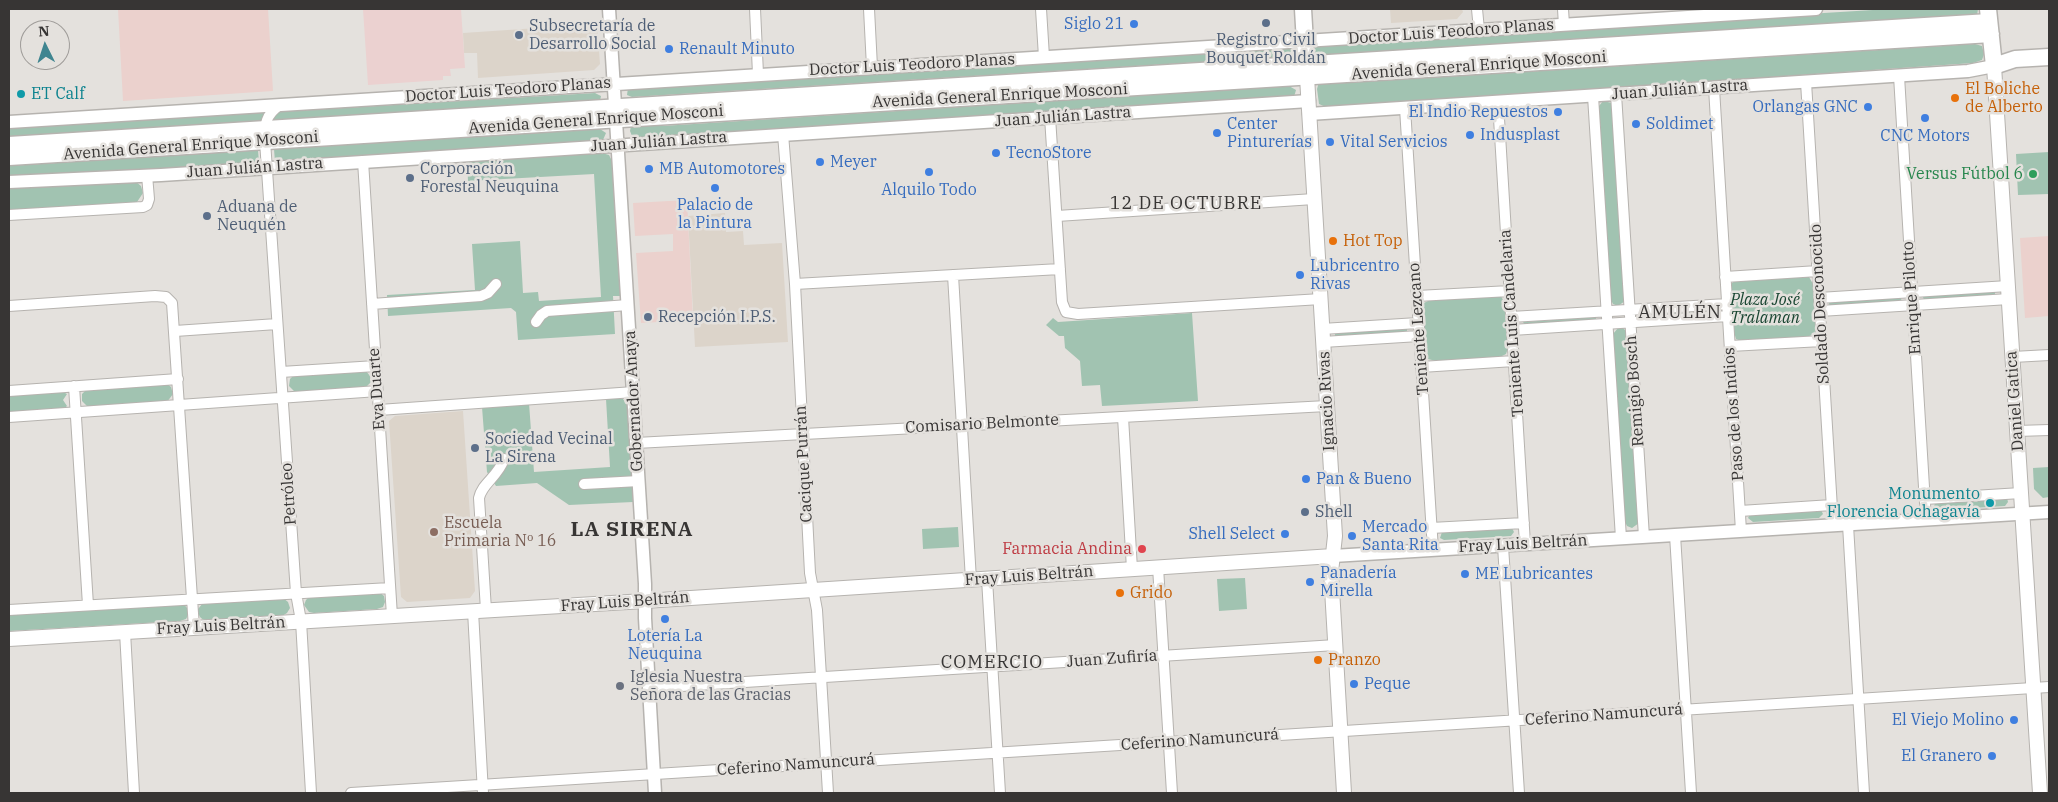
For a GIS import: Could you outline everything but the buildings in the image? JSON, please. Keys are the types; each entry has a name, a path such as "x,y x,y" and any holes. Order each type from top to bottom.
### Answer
{"main road":[{"name":"Ignacio Rivas","path":"1303,9 1335,536 1331,572 1344,793"},
{"name":"Daniel Gatica","path":"1989,22 1994,66 2040,793"},
{"name":"Avenida General Enrique Mosconi","path":"9,157 265,135 1307,71 1989,22"},
{"name":"Juan Julián Lastra","path":"1994,66 2015,59 2049,57"},
{"name":"Avenida General Enrique Mosconi","path":"9,145 265,135"},
{"name":"Fray Luis Beltrán","path":"9,639 645,601 1332,556"}],"street":[{"name":"Gobernador Anaya","path":"609,9 634,392 655,793"},
{"path":"755,9 758,74"},
{"path":"869,9 872,67"},
{"path":"1041,9 1044,57"},
{"path":"1477,9 1478,30"},
{"path":"1563,9 1564,25"},
{"name":"Doctor Luis Teodoro Planas","path":"9,122 1564,25 1649,14 1816,9"},
{"name":"Juan Julián Lastra","path":"9,182 266,168 1050,118 1309,108 1405,108 1898,76 1968,71 1994,66"},
{"name":"Enrique Pilotto","path":"1898,76 1926,520"},
{"name":"Soldado Desconocido","path":"1806,82 1833,526"},
{"name":"Paso de los Indios","path":"1714,88 1741,531"},
{"name":"Remigio Bosch","path":"1616,94 1644,537"},
{"name":"Remigio Bosch","path":"1593,96 1621,538"},
{"name":"Teniente Luis Candelaria","path":"1498,102 1525,544"},
{"path":"265,135 269,113 283,104"},
{"name":"Teniente Lezcano","path":"1405,108 1432,550"},
{"path":"1050,118 1062,302 1066,312 1078,314 1320,299"},
{"name":"Cacique Purrán","path":"783,134 795,284 810,573 817,610 828,793"},
{"name":"Petróleo","path":"265,135 296,593 301,621 311,793"},
{"name":"Eva Duarte","path":"363,161 392,616"},
{"path":"268,195 269,185 276,175 298,166"},
{"path":"9,215 143,207 147,205 148,201 147,175"},
{"path":"1057,216 1314,199"},
{"path":"795,284 1060,269"},
{"path":"1725,277 1818,271"},
{"path":"953,275 971,580"},
{"path":"372,304 481,296 488,293 496,284"},
{"path":"1417,296 1510,291"},
{"path":"1820,298 1912,292 2009,293"},
{"path":"1820,311 1913,305 2009,293"},
{"path":"9,306 155,296 166,297 169,300 173,308 175,331 194,628"},
{"path":"1511,317 1727,304"},
{"path":"536,322 547,311 628,305"},
{"path":"1512,330 1728,316"},
{"path":"1323,336 1418,323"},
{"path":"175,331 277,324"},
{"path":"1323,336 1419,336"},
{"path":"1730,346 1822,340"},
{"path":"2013,357 2049,355"},
{"path":"1421,367 1514,361"},
{"path":"280,372 376,366"},
{"path":"9,391 178,379"},
{"path":"74,386 88,605"},
{"path":"9,417 378,391"},
{"path":"379,410 634,392"},
{"name":"Comisario Belmonte","path":"636,443 1327,406"},
{"path":"1123,417 1132,569"},
{"path":"2017,432 2049,430"},
{"path":"482,789 479,498 482,490 497,474 504,459"},
{"path":"584,484 639,481"},
{"path":"1925,499 2021,493"},
{"path":"1740,510 1832,504"},
{"name":"Fray Luis Beltrán","path":"1332,556 2049,512"},
{"name":"Fray Luis Beltrán","path":"1431,528 1524,523"},
{"path":"1848,525 1864,793"},
{"path":"1675,535 1691,793"},
{"path":"1504,546 1518,793"},
{"path":"1158,567 1172,793"},
{"path":"987,579 1000,793"},
{"name":"Fray Luis Beltrán","path":"9,610 390,588"},
{"path":"125,632 134,793"},
{"name":"Juan Zufiría","path":"649,688 1336,645"},
{"name":"Ceferino Namuncurá","path":"351,793 482,789 654,774 2049,687"}],"shaded area":[{"path":"118,9 268,9 273,91 123,101"},
{"path":"363,9 461,9 465,68 450,69 451,76 443,76 443,80 368,85"},
{"path":"1390,9 1462,9 1463,12 1457,19 1391,23"},
{"path":"597,24 600,64 594,70 478,78 477,53 464,53 463,33"},
{"path":"687,200 693,320 641,323 636,253 673,251 673,234 635,236 633,203"},
{"path":"725,213 726,232 743,231 744,245 782,243 788,342 695,347 688,216"},
{"path":"2049,236 2049,316 2025,318 2020,238"},
{"name":"Escuela Primaria Nº 16","path":"463,411 475,591 470,598 407,602 401,597 389,421 395,416"}],"green space":[{"path":"1889,9 1978,9 1977,16 1951,19 1945,16 1319,56 1314,52 1315,46 1320,44"},
{"path":"1975,44 1982,46 1984,54 1982,60 1973,63 1328,108 1319,104 1317,89 1319,82 1340,80 1345,83"},
{"path":"1289,48 1295,53 1293,59 1270,61 1266,58 632,97 627,95 628,88"},
{"path":"1289,86 1296,90 1294,97 639,138 632,136 630,131 631,126 655,122 662,126"},
{"path":"595,93 601,96 600,101 275,122 271,120 276,112"},
{"path":"1603,101 1612,103 1625,301 1618,306 1613,304 1611,300 1599,106"},
{"path":"266,112 265,117 260,122 9,138 9,127"},
{"path":"600,129 606,133 603,140 275,162 274,149"},
{"path":"258,150 259,163 9,177 9,166"},
{"name":"Versus Fútbol 6","path":"2049,152 2049,194 2018,195 2016,154"},
{"path":"602,153 609,155 612,161 621,296 613,296 615,334 518,340 516,312 511,308 388,316 387,295 475,290 472,244 520,241 523,293 538,292 539,301 601,297 594,174 468,181 467,161"},
{"path":"135,181 141,186 143,193 137,202 9,210 9,188"},
{"name":"Plaza José Tralaman","path":"1809,277 1813,284 1816,328 1814,334 1807,337 1741,341 1736,339 1732,283 1735,281"},
{"path":"1995,291 1995,296 1924,300 1923,297 1924,296"},
{"path":"1501,296 1505,304 1508,348 1506,354 1500,357 1436,361 1428,359 1424,303 1430,300"},
{"path":"1900,297 1902,301 1830,306 1829,304 1829,302"},
{"path":"1716,309 1717,312 1643,316 1644,313"},
{"path":"1192,313 1198,401 1102,406 1100,385 1082,386 1080,361 1065,348 1064,336 1059,336 1046,325 1053,318 1058,322"},
{"path":"1596,317 1596,320 1525,325 1523,322"},
{"path":"1618,328 1623,328 1626,331 1639,523 1632,528 1627,526 1625,522 1613,334"},
{"path":"1407,329 1407,332 1335,336 1335,333"},
{"path":"366,371 370,376 371,382 365,388 296,393 289,386 290,379 294,375"},
{"path":"166,383 171,387 173,394 167,402 89,408 82,401 82,394 87,389"},
{"path":"61,391 67,394 63,400 67,406 65,408 9,414 9,394"},
{"path":"606,399 623,399 627,405 633,502 569,505 537,483 496,486 487,472 482,407 529,403 534,472 610,467"},
{"path":"2049,467 2049,497 2043,498 2034,489 2033,468"},
{"path":"2007,498 2008,502 2005,506 1939,510 1934,507 1935,503"},
{"path":"1821,510 1823,514 1819,518 1753,522 1748,518 1750,514"},
{"path":"958,527 959,547 923,549 922,529"},
{"path":"1512,528 1514,532 1511,536 1444,540 1440,538 1442,532"},
{"path":"1245,578 1247,609 1219,611 1217,579"},
{"path":"379,592 384,596 385,602 383,607 377,609 314,613 309,612 304,605 310,596"},
{"path":"283,598 288,602 290,608 282,616 205,620 198,613 198,609 203,603"},
{"path":"182,604 187,608 188,612 186,619 180,621 9,631 9,614"}],"place":[{"name":"Registro Civil Bouquet Roldán","path":"1266,23"},
{"name":"Siglo 21","path":"1134,24"},
{"name":"Subsecretaría de Desarrollo Social","path":"519,35"},
{"name":"Renault Minuto","path":"669,49"},
{"name":"ET Calf","path":"21,94"},
{"name":"El Boliche de Alberto","path":"1955,98"},
{"name":"Orlangas GNC","path":"1868,107"},
{"name":"El Indio Repuestos","path":"1558,112"},
{"name":"CNC Motors","path":"1925,118"},
{"name":"Soldimet","path":"1636,124"},
{"name":"Center Pinturerías","path":"1217,133"},
{"name":"Indusplast","path":"1470,135"},
{"name":"Vital Servicios","path":"1330,142"},
{"name":"TecnoStore","path":"996,153"},
{"name":"Meyer","path":"820,162"},
{"name":"MB Automotores","path":"649,169"},
{"name":"Alquilo Todo","path":"929,172"},
{"name":"Versus Fútbol 6","path":"2033,174"},
{"name":"Corporación Forestal Neuquina","path":"410,178"},
{"name":"Palacio de la Pintura","path":"715,188"},
{"name":"Aduana de Neuquén","path":"207,216"},
{"name":"Hot Top","path":"1333,241"},
{"name":"Lubricentro Rivas","path":"1300,275"},
{"name":"Recepción I.P.S.","path":"648,317"},
{"name":"Sociedad Vecinal La Sirena","path":"475,448"},
{"name":"Pan & Bueno","path":"1306,479"},
{"name":"Monumento Florencia Ochagavía","path":"1990,503"},
{"name":"Shell","path":"1305,512"},
{"name":"Escuela Primaria Nº 16","path":"434,532"},
{"name":"Shell Select","path":"1285,534"},
{"name":"Mercado Santa Rita","path":"1352,536"},
{"name":"Farmacia Andina","path":"1142,549"},
{"name":"ME Lubricantes","path":"1465,574"},
{"name":"Panadería Mirella","path":"1310,582"},
{"name":"Grido","path":"1120,593"},
{"name":"Lotería La Neuquina","path":"665,619"},
{"name":"Pranzo","path":"1318,660"},
{"name":"Peque","path":"1354,684"},
{"name":"Iglesia Nuestra Señora de las Gracias","path":"620,686"},
{"name":"El Viejo Molino","path":"2014,720"},
{"name":"El Granero","path":"1992,756"}],"district":[{"name":"12 DE OCTUBRE","path":"1186,204"},
{"name":"AMULÉN","path":"1680,313"},
{"name":"LA SIRENA","path":"632,530"},
{"name":"COMERCIO","path":"992,663"}]}
